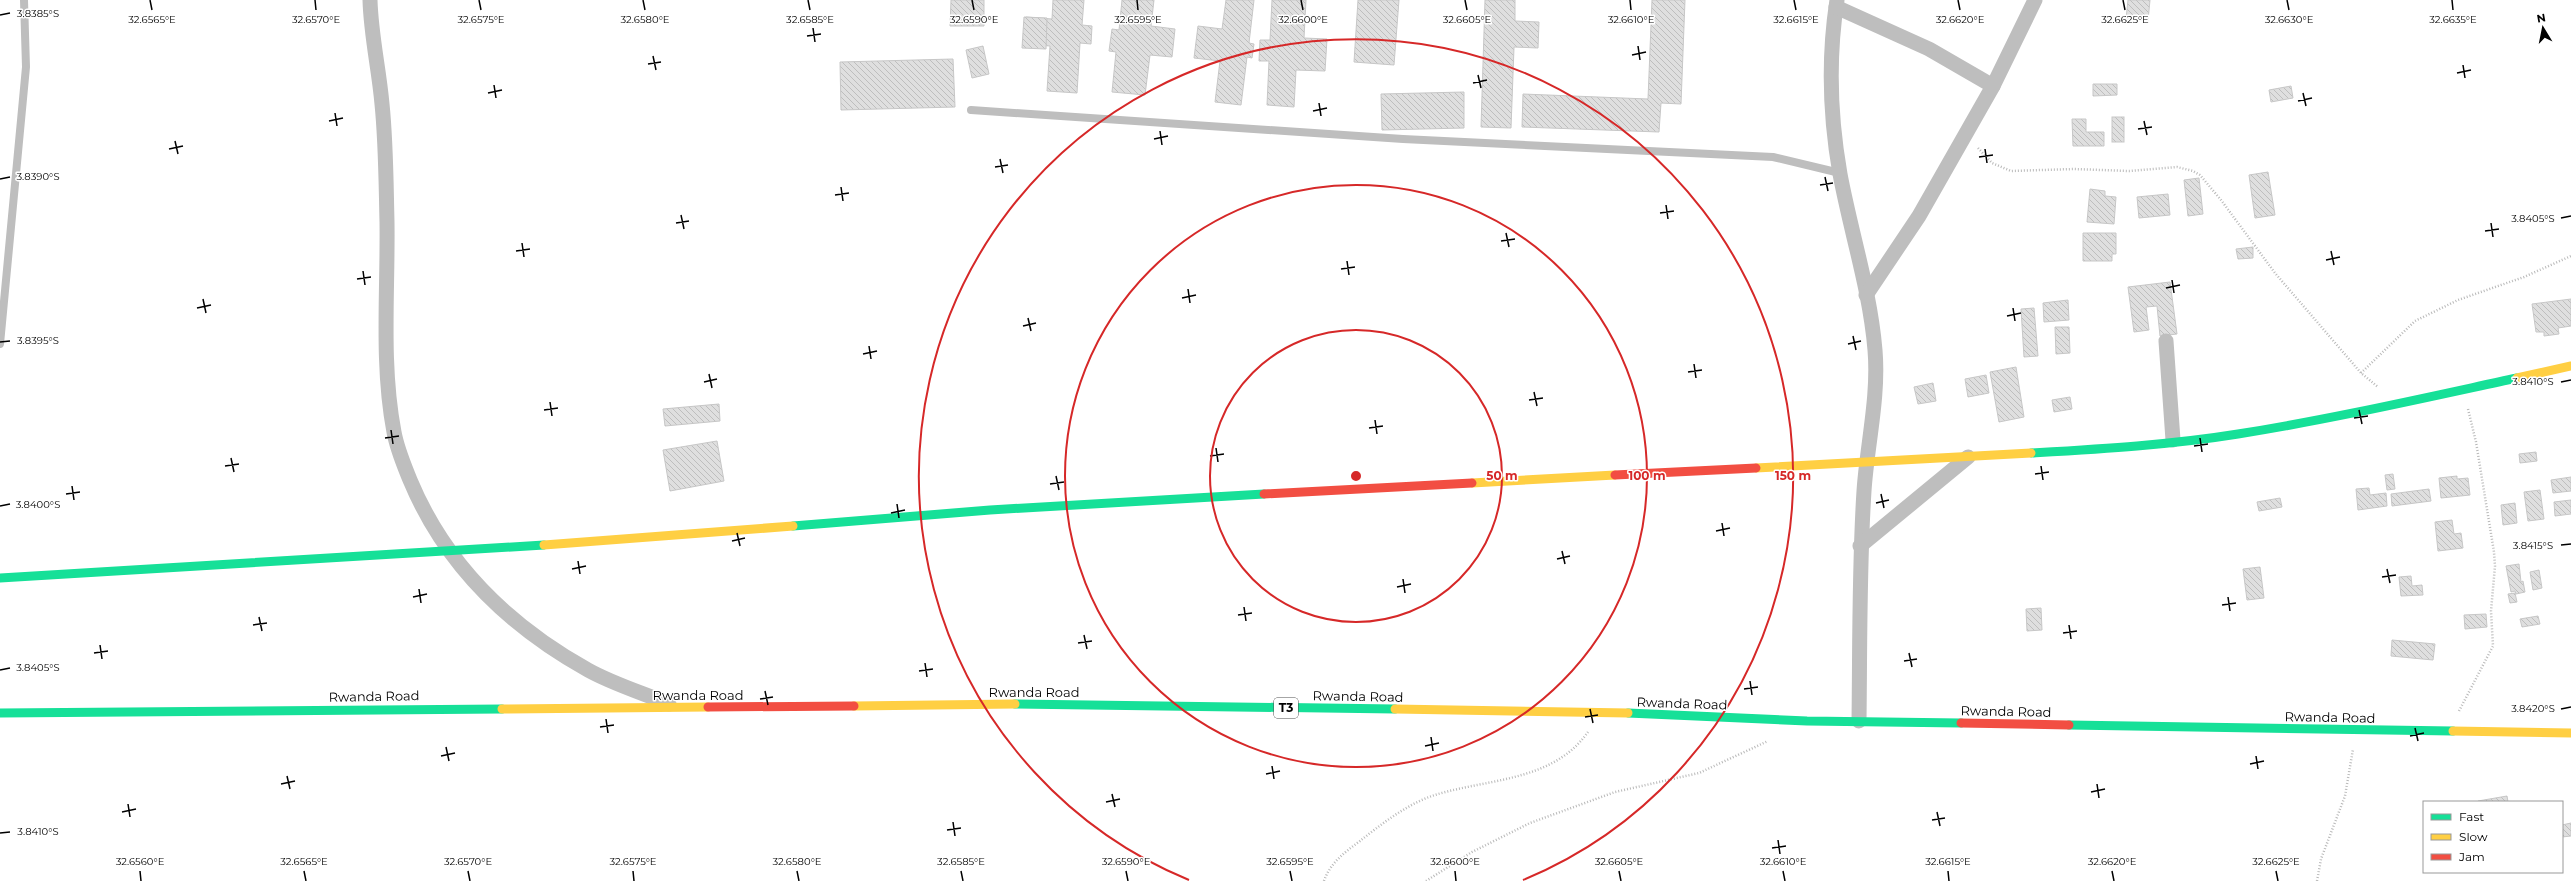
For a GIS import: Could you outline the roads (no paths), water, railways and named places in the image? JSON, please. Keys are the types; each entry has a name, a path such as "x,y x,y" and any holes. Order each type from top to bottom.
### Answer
{"main road":[{"path":"0,578 601,541 1006,509 1866,460 1968,458 2088,450 2237,434 2398,404 2571,366"},
{"name":"Rwanda Road","path":"0,713 1064,704 1602,712 1859,721 2358,731 2571,733"}],"street":[{"path":"370,0 372,37 382,104 387,221 387,361 394,434 419,502 447,550 472,580 509,615 543,642 590,671 680,708"},
{"path":"1866,295 1919,216 1993,86 2035,0"},
{"path":"1859,721 1860,546 1866,460 1875,386 1875,350 1866,295 1840,173 1832,106 1831,64 1837,3 1929,49 1993,86"},
{"path":"2166,341 2173,440"},
{"path":"1860,546 1968,458"}],"lane":[{"path":"0,344 26,67 24,0"},
{"path":"970,110 1403,139 1773,157 1840,173"}]}
